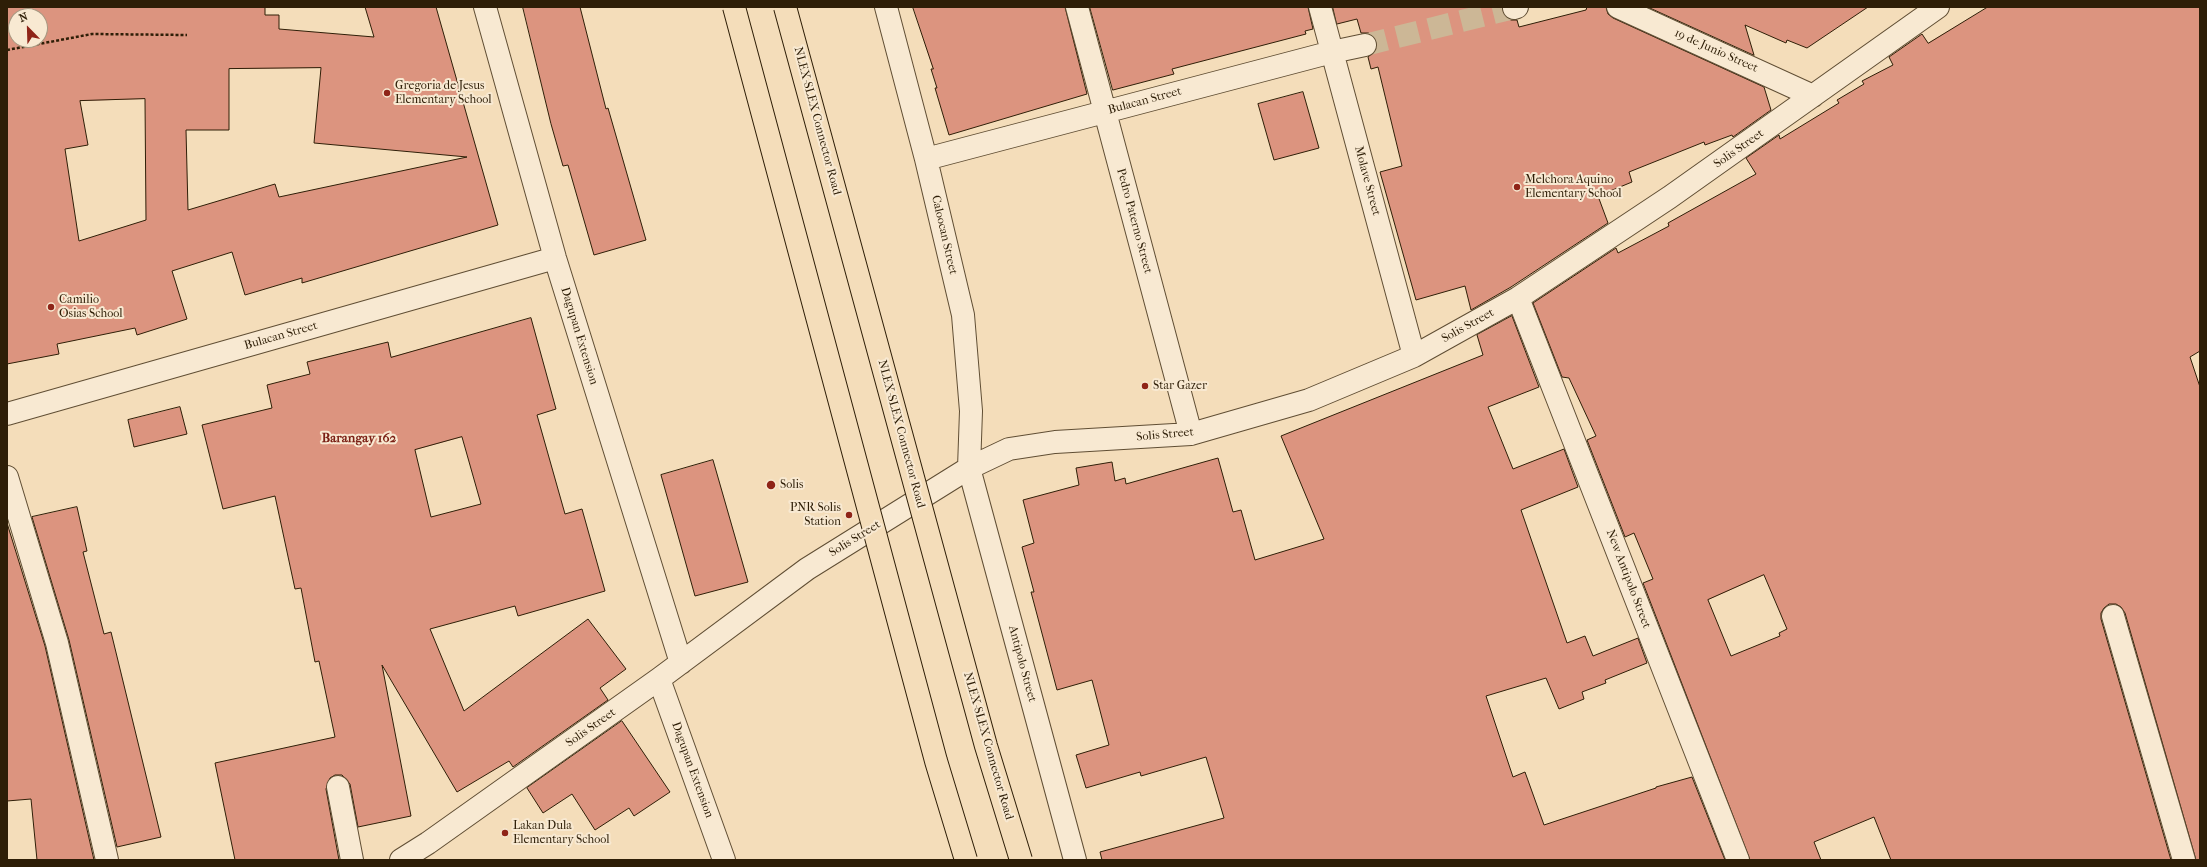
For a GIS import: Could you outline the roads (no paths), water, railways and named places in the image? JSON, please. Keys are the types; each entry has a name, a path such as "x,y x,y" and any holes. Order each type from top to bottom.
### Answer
{"highway":[{"path":"734,7 934,754 966,860"},
{"name":"NLEX-SLEX Connector Road","path":"785,7 986,746 1021,860"}],"street":[{"name":"Dagupan Extension","path":"485,7 554,258 681,663"},
{"name":"Caloocan Street","path":"886,7 926,159 963,315 971,411 969,468"},
{"name":"Pedro Paterno Street","path":"1077,7 1191,434"},
{"name":"Molave Street","path":"1320,7 1414,356"},
{"name":"19 de Junio Street","path":"1618,7 1813,96"},
{"name":"Solis Street","path":"401,860 428,843 659,679 807,569 969,468 1009,449 1039,445 1191,434 1309,400 1414,356 1518,298 1670,198 1938,7"},
{"name":"Bulacan Street","path":"926,159 1332,52 1365,45"},
{"name":"Bulacan Street","path":"7,414 554,258"},
{"name":"New Antipolo Street","path":"1518,298 1738,860"},
{"name":"Antipolo Street","path":"969,468 1075,860"},
{"path":"7,477 57,643 107,860"},
{"path":"2113,616 2184,860"},
{"name":"Dagupan Extension","path":"659,679 724,860"},
{"path":"338,787 352,860"}],"tunnel":[{"path":"1365,45 1514,8"}],"place":[{"name":"Gregoria de Jesus Elementary School","path":"387,93"},
{"name":"Melchora Aquino Elementary School","path":"1517,187"},
{"name":"Camilio Osias School","path":"51,307"},
{"name":"Star Gazer","path":"1145,386"},
{"name":"Solis","path":"771,485"},
{"name":"PNR Solis Station","path":"849,515"},
{"name":"Lakan Dula Elementary School","path":"505,833"}],"district":[{"name":"Barangay 162","path":"359,439"}]}
